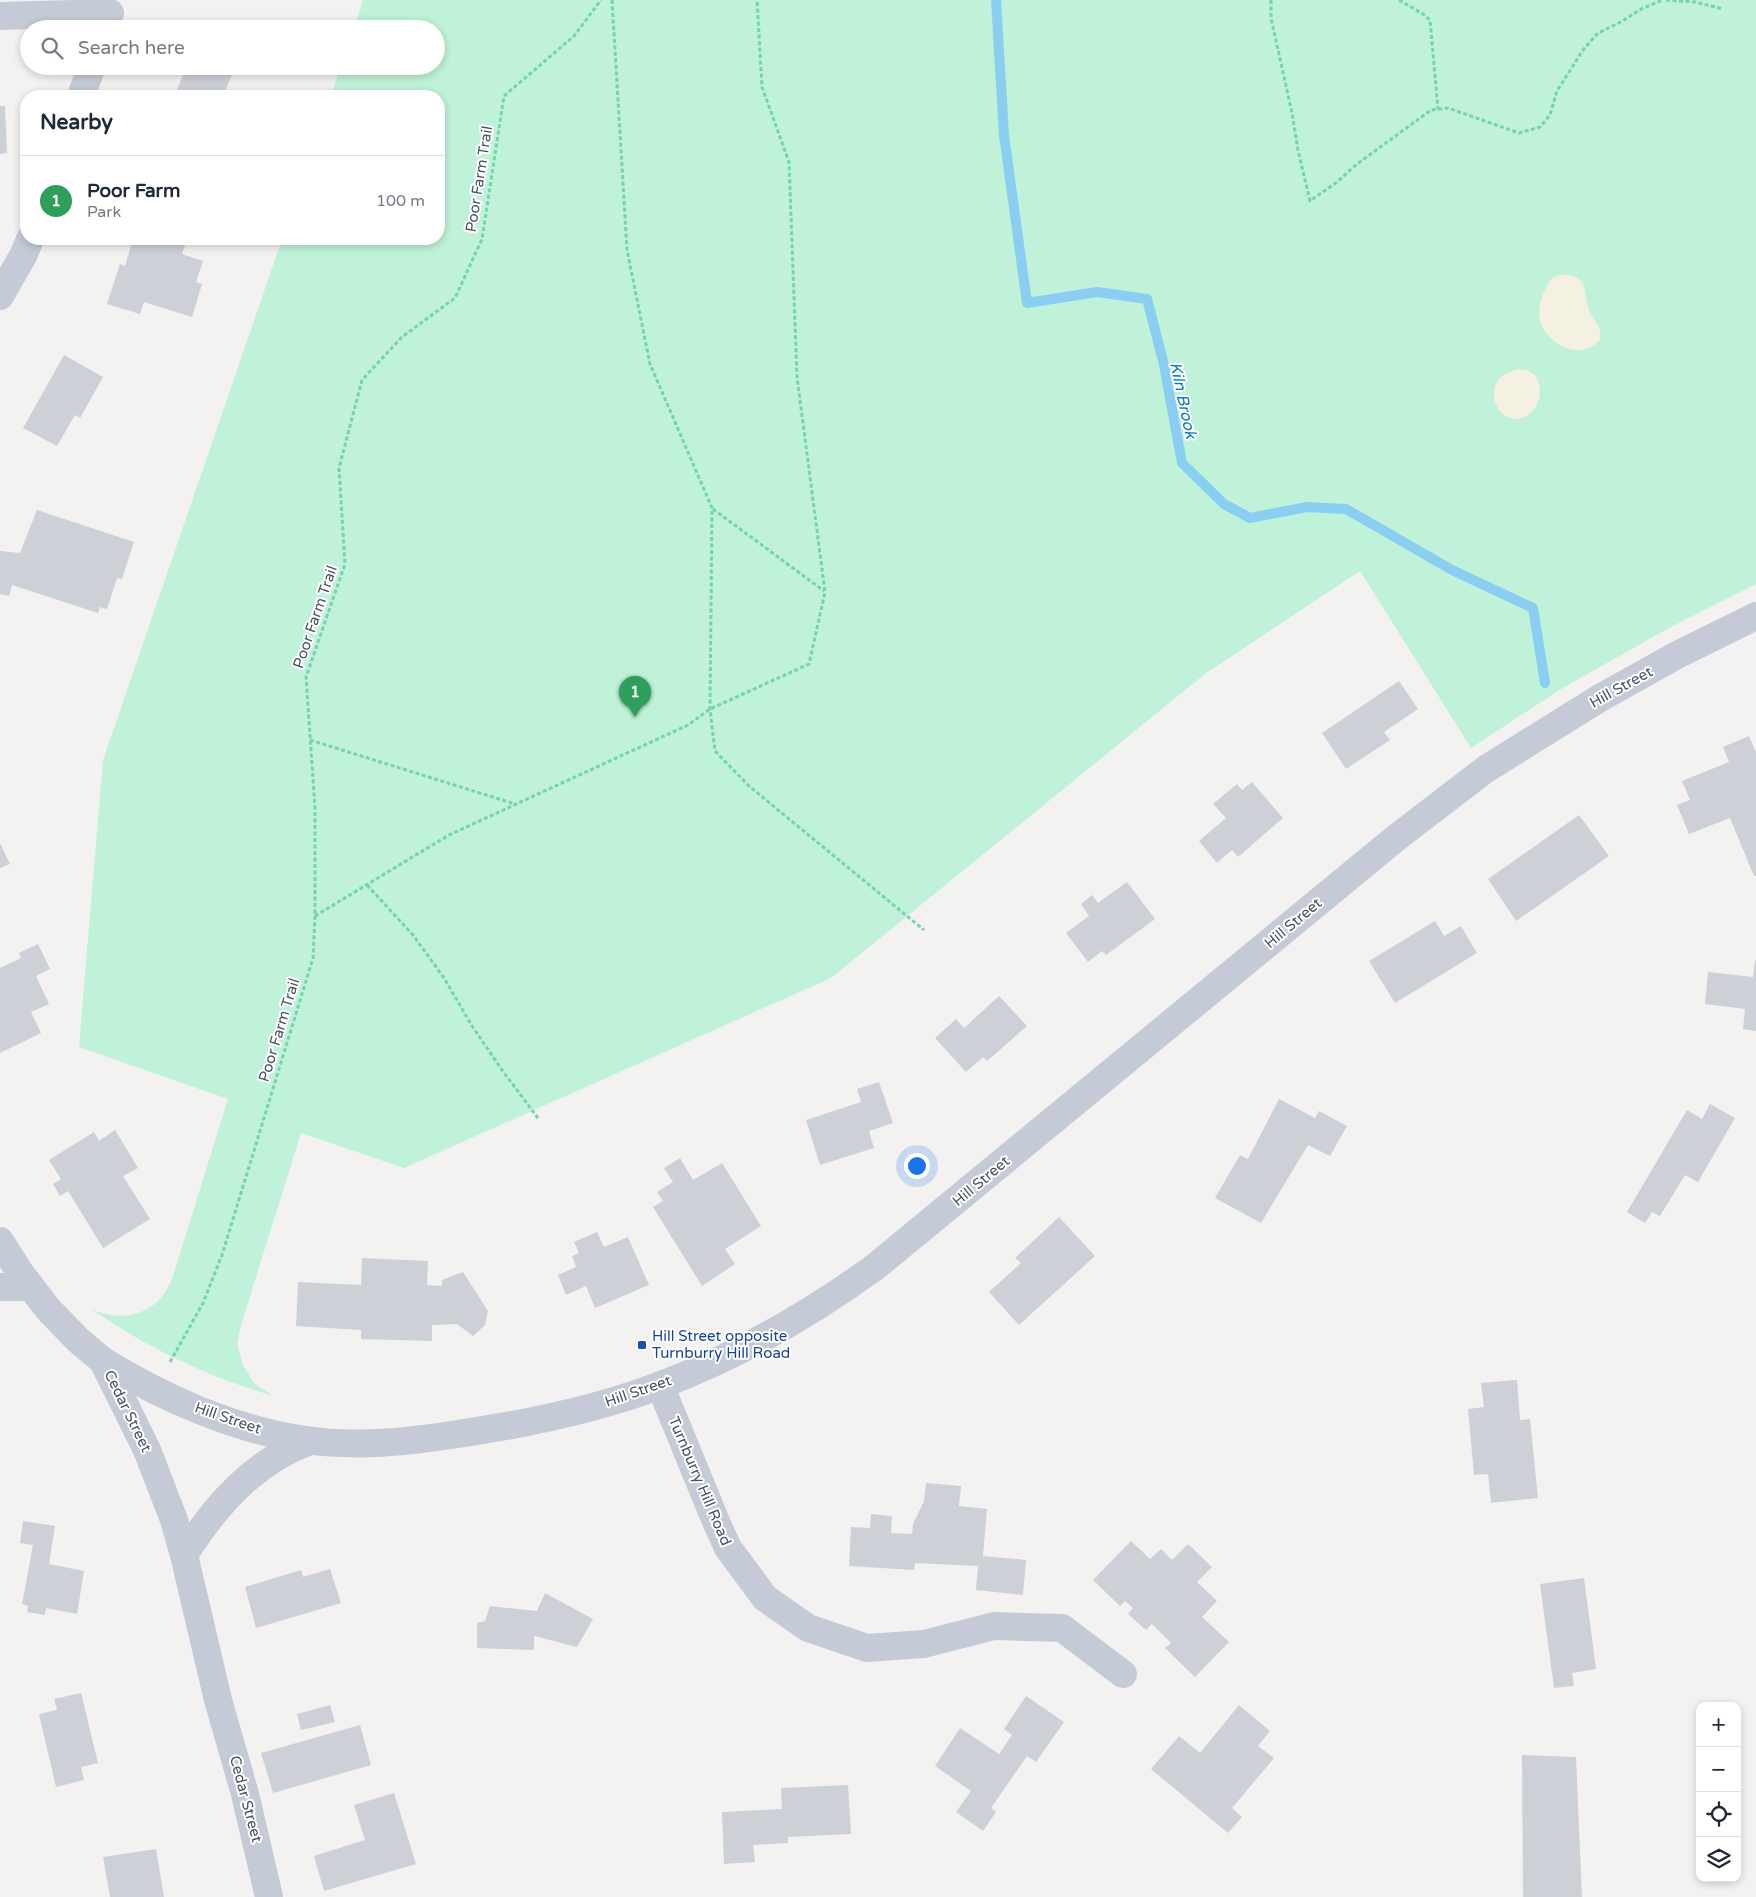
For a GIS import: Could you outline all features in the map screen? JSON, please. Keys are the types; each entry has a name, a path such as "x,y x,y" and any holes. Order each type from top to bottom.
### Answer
{"street":[{"path":"0,16 110,14"},
{"path":"83,90 89,75"},
{"path":"0,296 28,245"},
{"name":"Hill Street","path":"103,1361 148,1387 195,1408 255,1429 310,1441 356,1443 390,1442 484,1430 553,1417 660,1385 723,1358 774,1332 826,1300 874,1267 1396,838 1486,769 1600,698 1677,655 1756,616"},
{"name":"Cedar Street","path":"0,1241 31,1287 58,1319 103,1361 147,1450 174,1520 184,1555 218,1700 245,1794 270,1897"},
{"path":"0,1287 31,1287"},
{"name":"Turnburry Hill Road","path":"660,1385 716,1524 728,1548 765,1598 808,1628 867,1648 924,1644 994,1626 1062,1628 1123,1674"},
{"path":"184,1555 209,1518 246,1479 282,1453 310,1441"}],"path":[{"name":"Poor Farm Trail","path":"167,1368 203,1303 222,1256 313,958 315,808 306,676 345,564 339,468 362,380 402,337 454,298 482,239 504,96 574,36 601,0"},
{"path":"612,0 627,250 634,286 650,364 712,508 710,709 715,751 749,786 924,930"},
{"path":"315,916 449,835 688,725 710,709 809,664 825,592 797,377 788,162 762,88 757,0"},
{"path":"1271,0 1272,26 1310,201 1338,182 1357,164 1408,125 1431,110 1448,108 1519,133 1540,127 1550,116 1557,91 1583,50 1598,33 1641,9 1665,0 1695,2 1722,9"},
{"path":"1399,0 1430,20 1438,109"},
{"path":"712,508 825,592"},
{"path":"310,740 516,804"},
{"path":"367,885 413,935 444,978 472,1026 502,1070 538,1118"}],"green space":[{"path":"363,0 1756,0 1756,584 1669,628 1561,689 1471,748 1360,571 1205,674 831,978 404,1168 301,1133 241,1325 237,1344 243,1365 254,1383 274,1396 225,1380 157,1349 91,1309 109,1315 127,1315 145,1310 164,1294 172,1279 228,1099 79,1047 103,760 280,245 445,245 445,90 333,90 338,75 445,75 445,20 357,20"}],"sand":[{"path":"1560,275 1577,277 1581,281 1584,286 1587,305 1599,327 1600,340 1587,349 1572,350 1565,348 1553,340 1541,325 1539,311 1546,287 1554,277"},
{"path":"1516,370 1528,371 1536,377 1539,386 1540,396 1536,406 1530,414 1521,419 1509,418 1503,414 1497,406 1494,395 1498,380"}],"building":[{"path":"183,75 232,75 226,90 177,90"},
{"path":"0,106 5,106 7,153 0,154"},
{"path":"131,245 185,245 182,254 203,261 196,282 202,284 192,317 144,302 140,314 107,304 120,264 125,266"},
{"path":"64,355 103,377 80,418 75,415 57,446 23,428"},
{"path":"37,510 134,542 122,579 117,578 107,609 100,607 98,613 12,585 9,596 0,594 0,551 20,553"},
{"path":"1399,681 1418,709 1384,732 1390,740 1346,769 1322,733"},
{"path":"1749,736 1756,753 1756,876 1754,876 1730,818 1689,834 1677,805 1690,800 1682,781 1729,762 1723,747"},
{"path":"1252,782 1283,818 1238,857 1232,850 1217,863 1199,841 1226,818 1213,804 1237,784 1242,790"},
{"path":"1579,815 1609,856 1516,921 1488,879"},
{"path":"0,843 10,864 0,868"},
{"path":"1127,882 1155,919 1106,955 1102,951 1088,962 1066,933 1089,916 1081,904 1092,895 1098,903"},
{"path":"1435,921 1444,936 1461,926 1477,953 1395,1003 1369,961"},
{"path":"38,944 50,969 36,976 49,1004 31,1012 41,1033 0,1053 0,968 21,958 19,953"},
{"path":"1755,960 1756,1031 1743,1029 1745,1009 1705,1004 1708,972 1753,977"},
{"path":"999,996 1027,1026 987,1061 983,1057 966,1072 935,1038 956,1019 964,1028"},
{"path":"879,1082 893,1123 869,1131 874,1148 820,1165 806,1120 861,1102 857,1089"},
{"path":"1279,1099 1315,1118 1319,1111 1347,1126 1330,1156 1308,1145 1261,1223 1215,1198 1240,1155 1248,1159"},
{"path":"1710,1104 1735,1118 1698,1182 1685,1175 1660,1216 1652,1212 1645,1223 1627,1212 1687,1110 1702,1119"},
{"path":"115,1130 138,1168 123,1176 150,1219 103,1248 68,1191 60,1196 53,1184 61,1179 49,1160 94,1132 99,1141"},
{"path":"680,1158 693,1180 722,1163 761,1226 725,1249 735,1264 702,1286 653,1207 663,1201 657,1192 673,1182 664,1168"},
{"path":"1059,1217 1095,1256 1019,1325 989,1292 1021,1263 1015,1258"},
{"path":"597,1232 604,1247 628,1237 649,1285 595,1308 586,1286 566,1295 558,1275 576,1267 572,1256 579,1253 574,1242"},
{"path":"362,1258 428,1261 427,1285 442,1286 442,1280 463,1272 488,1311 485,1325 473,1336 457,1324 432,1325 432,1341 361,1339 361,1330 296,1326 298,1282 361,1285"},
{"path":"1517,1380 1520,1420 1530,1419 1538,1498 1491,1503 1488,1474 1474,1475 1468,1409 1484,1407 1481,1383"},
{"path":"926,1483 961,1486 959,1506 987,1509 983,1556 1026,1560 1023,1595 976,1590 978,1566 915,1563 914,1570 849,1566 851,1527 870,1528 871,1514 892,1516 891,1533 912,1534 913,1524 924,1501"},
{"path":"23,1521 55,1526 49,1564 84,1571 77,1614 46,1608 45,1615 27,1612 28,1606 22,1604 33,1545 20,1543"},
{"path":"1131,1541 1150,1559 1161,1549 1172,1560 1188,1544 1212,1567 1197,1582 1217,1601 1202,1617 1229,1642 1195,1677 1165,1648 1171,1643 1152,1624 1146,1630 1128,1614 1133,1608 1125,1601 1120,1606 1093,1580"},
{"path":"330,1569 341,1603 256,1628 245,1587 301,1570 303,1577"},
{"path":"1584,1578 1596,1669 1572,1673 1574,1686 1554,1688 1540,1584"},
{"path":"545,1593 593,1619 577,1647 534,1636 534,1650 477,1648 477,1623 485,1621 490,1606 537,1611"},
{"path":"81,1693 98,1763 81,1767 84,1780 56,1787 39,1714 57,1710 54,1699"},
{"path":"1026,1696 1064,1722 1036,1762 1027,1756 991,1808 996,1812 983,1831 956,1812 971,1791 935,1766 960,1728 999,1754 1012,1735 1004,1729"},
{"path":"330,1705 335,1722 301,1730 297,1714"},
{"path":"1239,1705 1270,1731 1258,1746 1274,1758 1232,1808 1242,1817 1228,1833 1151,1769 1179,1736 1200,1753"},
{"path":"360,1725 371,1765 273,1793 261,1753"},
{"path":"1522,1755 1576,1757 1582,1897 1523,1897"},
{"path":"848,1785 851,1834 788,1837 788,1843 753,1845 755,1862 724,1864 722,1812 782,1809 781,1788"},
{"path":"394,1793 416,1864 324,1891 314,1856 365,1840 354,1805"},
{"path":"156,1849 164,1897 110,1897 103,1857"}],"waterway":[{"name":"Kiln Brook","path":"996,0 1004,135 1027,303 1097,292 1147,299 1164,365 1182,463 1224,504 1250,518 1307,507 1346,509 1452,570 1533,608 1545,683"}],"place":[{"name":"Poor Farm","path":"635,717"},
{"name":"Hill Street opposite Turnburry Hill Road","path":"642,1345"}]}
